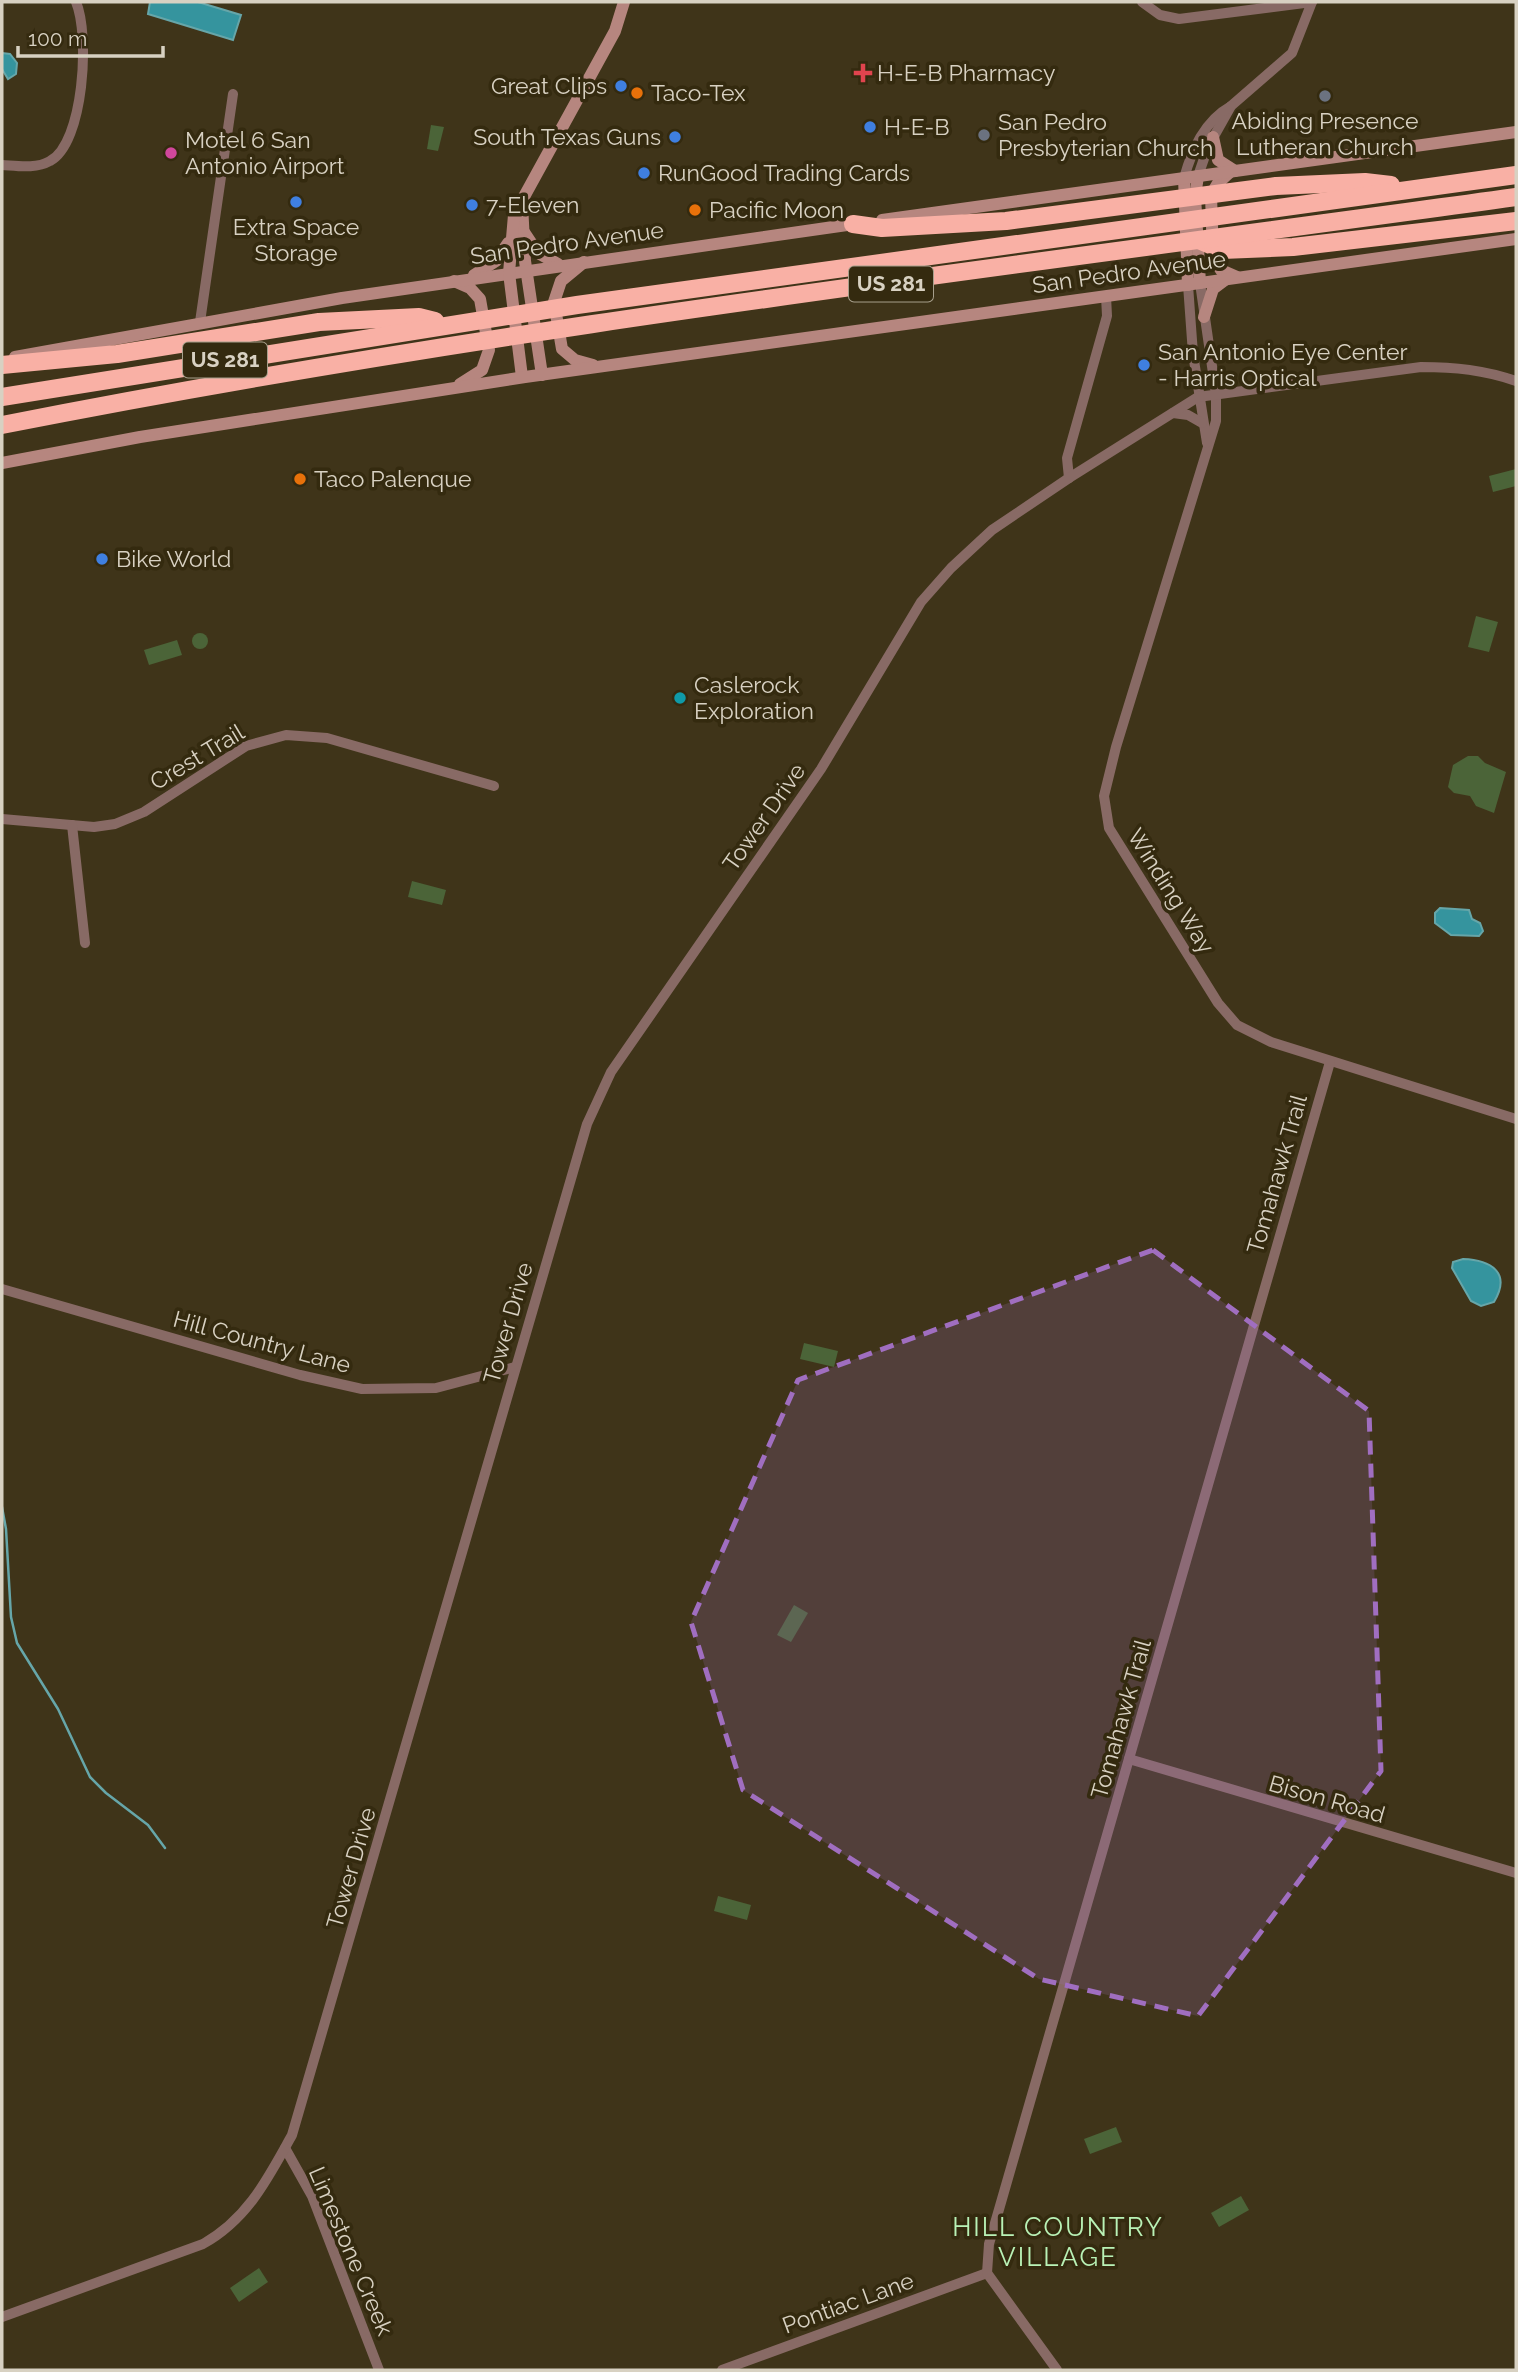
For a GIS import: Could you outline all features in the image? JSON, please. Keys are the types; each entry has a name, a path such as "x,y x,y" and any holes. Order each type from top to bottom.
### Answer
{"highway":[{"name":"US 281","path":"2,397 577,305 1516,174"},
{"path":"853,224 883,228 1012,221 1285,185 1365,182 1415,188"},
{"name":"US 281","path":"2,425 171,392 467,343 1516,197"},
{"path":"1201,240 1222,250 1293,247 1516,222"},
{"path":"2,362 117,354 319,322 419,317 456,323"},
{"path":"2,435 171,392"}],"main road":[{"path":"522,377 509,272 514,215 615,31 624,2"},
{"path":"1192,186 1233,171 1516,132"},
{"path":"1213,137 1218,160 1233,171"},
{"path":"1233,171 1215,186 1210,203 1213,257 1221,270 1241,278"},
{"path":"1184,178 1192,186 1194,284"},
{"name":"San Pedro Avenue","path":"2,362 200,321 509,272 1184,178"},
{"path":"522,203 526,270 542,375"},
{"path":"523,229 526,238 538,253 561,265"},
{"path":"454,388 480,372 489,354 480,299 459,280 496,261 510,239"},
{"name":"San Pedro Avenue","path":"2,463 140,437 522,377 1516,239"},
{"path":"584,262 565,276 555,290 559,340 571,358 601,366"},
{"path":"1205,317 1215,286 1226,280"}],"street":[{"path":"2,164 37,166 50,162 61,153 71,138 85,49 84,26 76,2"},
{"path":"1142,2 1160,15 1179,19 1312,2 1300,40 1289,57 1214,117 1202,134 1184,178"},
{"path":"200,321 233,94"},
{"path":"1192,186 1213,137 1231,106"},
{"name":"Winding Way","path":"1194,284 1205,317 1216,394 1216,421 1207,443 1116,747 1104,796 1109,828 1218,1003 1237,1025 1253,1034 1330,1062 1516,1119"},
{"name":"Winding Way","path":"1194,284 1192,335 1198,397 1207,443"},
{"path":"1069,478 1068,458 1107,316 1107,296"},
{"path":"1192,335 1207,333"},
{"name":"Tower Drive","path":"2,2317 204,2244 222,2234 249,2207 285,2148 297,2123 587,1124 611,1072 821,768 921,602 950,568 992,530 1198,397 1421,367 1486,371 1516,382"},
{"path":"1172,413 1188,415 1202,424"},
{"name":"Crest Trail","path":"2,819 105,826 135,817 246,746 286,735 327,738 494,786"},
{"path":"72,825 85,943"},
{"name":"Tomahawk Trail","path":"987,2273 989,2244 1330,1062"},
{"name":"Hill Country Lane","path":"2,1289 300,1375 362,1388 436,1388 515,1367"},
{"name":"Bison Road","path":"1129,1759 1516,1873"},
{"name":"Limestone Creek","path":"285,2148 312,2196 379,2370"},
{"path":"987,2273 1057,2370"},
{"name":"Pontiac Lane","path":"722,2370 987,2273"}],"highlighted area":[{"path":"1153,1250 1369,1411 1381,1771 1198,2016 1039,1979 743,1790 691,1622 798,1380"}],"green space":[{"path":"431,125 444,127 438,151 427,149"},
{"path":"1516,469 1516,486 1493,492 1489,476"},
{"path":"1476,616 1498,622 1489,652 1468,647"},
{"path":"197,633 203,633 208,641 206,647 197,649 192,644 192,638"},
{"path":"177,640 182,655 149,665 144,650"},
{"path":"1468,756 1478,756 1485,763 1506,772 1494,813 1476,806 1470,796 1454,793 1448,787 1453,765"},
{"path":"412,881 446,890 442,905 408,897"},
{"path":"804,1343 838,1351 834,1367 800,1359"},
{"path":"794,1605 808,1613 791,1642 777,1635"},
{"path":"718,1896 751,1905 747,1920 714,1911"},
{"path":"1116,2127 1122,2142 1090,2154 1084,2139"},
{"path":"1241,2196 1249,2210 1219,2227 1211,2213"},
{"path":"259,2268 268,2282 239,2302 230,2288"}],"water":[{"path":"150,2 198,2 241,15 233,40 148,14"},
{"path":"2,53 10,54 17,63 16,74 8,79 2,69"},
{"path":"1440,908 1469,910 1472,919 1480,923 1483,931 1479,936 1451,935 1435,923 1435,913"},
{"path":"1463,1259 1489,1265 1499,1275 1501,1283 1494,1302 1481,1306 1471,1301 1452,1268 1453,1262"}],"waterway":[{"path":"2,1507 6,1529 11,1617 17,1643 58,1709 90,1777 106,1793 148,1825 165,1848"}],"place":[{"name":"H-E-B Pharmacy","path":"863,73"},
{"name":"Great Clips","path":"621,86"},
{"name":"Taco-Tex","path":"637,93"},
{"name":"Abiding Presence Lutheran Church","path":"1325,96"},
{"name":"H-E-B","path":"870,127"},
{"name":"San Pedro Presbyterian Church","path":"984,135"},
{"name":"South Texas Guns","path":"675,137"},
{"name":"Motel 6 San Antonio Airport","path":"171,153"},
{"name":"RunGood Trading Cards","path":"644,173"},
{"name":"Extra Space Storage","path":"296,202"},
{"name":"7-Eleven","path":"472,205"},
{"name":"Pacific Moon","path":"695,210"},
{"name":"San Antonio Eye Center - Harris Optical","path":"1144,365"},
{"name":"Taco Palenque","path":"300,479"},
{"name":"Bike World","path":"102,559"},
{"name":"Caslerock Exploration","path":"680,698"}],"district":[{"name":"HILL COUNTRY VILLAGE","path":"1058,2242"}]}
